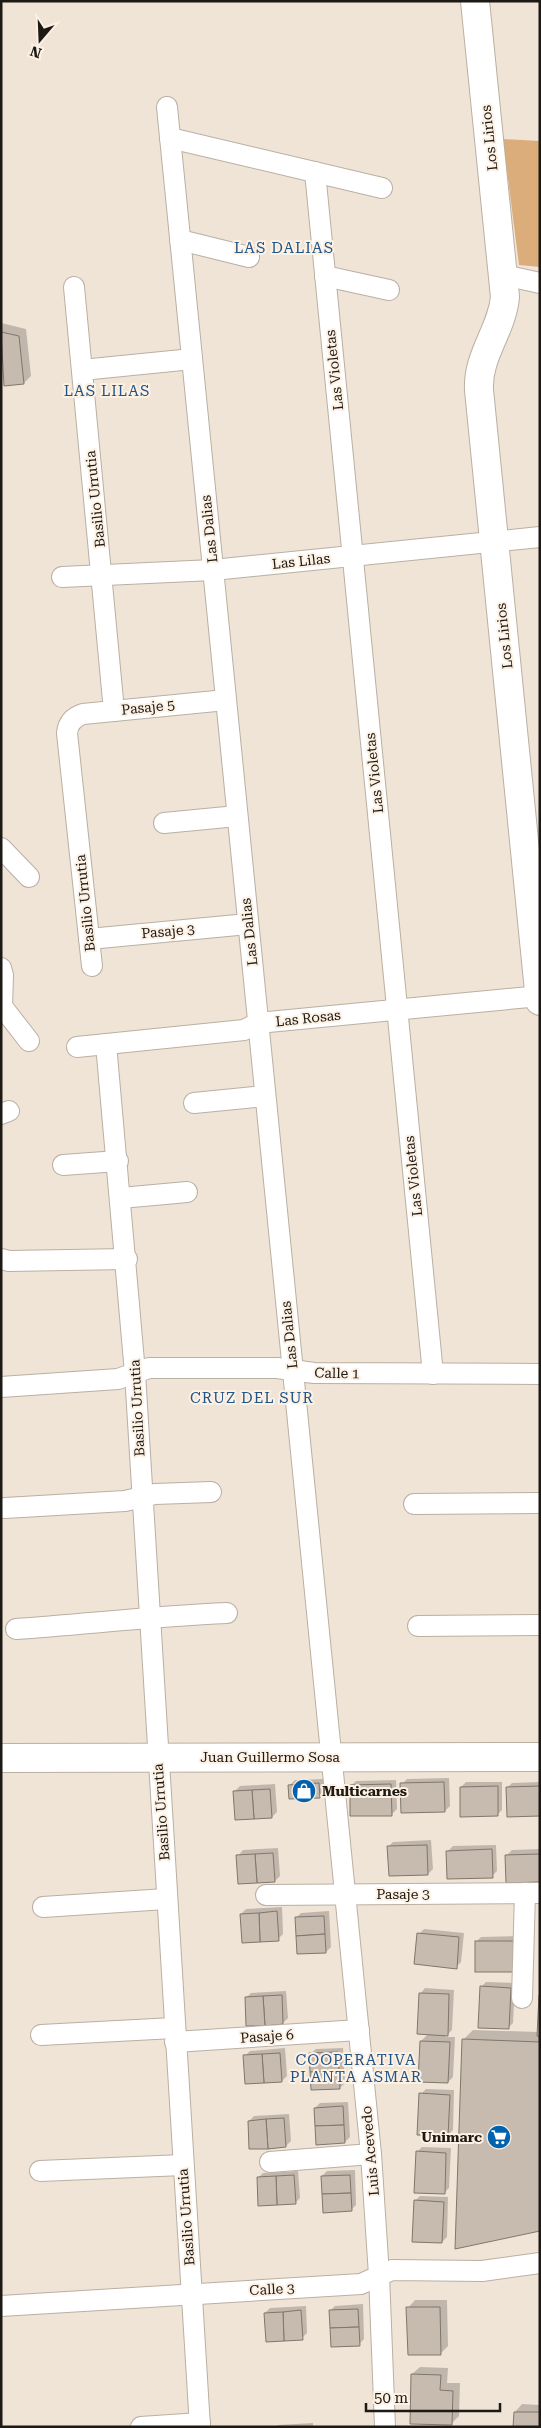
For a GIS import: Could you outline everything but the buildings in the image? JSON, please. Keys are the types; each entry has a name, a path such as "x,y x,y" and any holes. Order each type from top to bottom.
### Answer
{"street":[{"name":"Los Lirios","path":"475,1 505,297 503,310 481,364 478,380 540,1001"},
{"name":"Las Dalias","path":"167,107 331,1757"},
{"path":"170,138 382,188"},
{"name":"Las Violetas","path":"315,172 433,1374"},
{"path":"180,240 249,257"},
{"path":"503,275 540,283"},
{"path":"325,276 389,290"},
{"name":"Basilio Urrutia","path":"74,288 114,711"},
{"path":"82,370 192,359"},
{"name":"Las Lilas","path":"62,577 213,570 540,538"},
{"name":"Pasaje 5","path":"71,720 83,714 226,700"},
{"name":"Basilio Urrutia","path":"71,720 67,733 92,966"},
{"path":"164,823 237,816"},
{"path":"1,848 30,877"},
{"name":"Pasaje 3","path":"89,939 248,924"},
{"path":"1,968 3,975 2,1006 29,1041"},
{"name":"Las Rosas","path":"77,1047 244,1030 258,1023 540,996"},
{"name":"Basilio Urrutia","path":"106,1044 127,1259 135,1373 200,2425"},
{"path":"194,1102 265,1096"},
{"path":"63,1165 118,1161"},
{"path":"121,1198 187,1192"},
{"path":"1,1259 9,1261 127,1259"},
{"name":"Calle 1","path":"1,1387 118,1379 149,1368 292,1370 314,1373 540,1374"},
{"path":"5,1508 125,1502 155,1494 211,1492"},
{"path":"414,1504 540,1503"},
{"path":"16,1629 227,1613"},
{"path":"418,1626 540,1625"},
{"name":"Luis Acevedo","path":"331,1757 371,2154 379,2275 385,2427"},
{"name":"Juan Guillermo Sosa","path":"1,1758 540,1757"},
{"path":"522,1998 532,1893"},
{"name":"Pasaje 3","path":"266,1895 532,1893"},
{"path":"42,1908 166,1899"},
{"name":"Pasaje 6","path":"41,2035 175,2035 359,2030"},
{"path":"270,2162 371,2154"},
{"path":"40,2171 183,2165"},
{"name":"Calle 3","path":"1,2306 361,2284 392,2270 482,2271 540,2263"},
{"path":"141,2427 200,2425"}],"shaded area":[{"path":"503,139 540,141 540,267 519,265"}],"place":[{"name":"Multicarnes","path":"304,1791"},
{"name":"Unimarc","path":"499,2137"}],"district":[{"name":"LAS DALIAS","path":"284,248"},
{"name":"LAS LILAS","path":"107,391"},
{"name":"CRUZ DEL SUR","path":"252,1398"},
{"name":"COOPERATIVA PLANTA ASMAR","path":"356,2068"}]}
